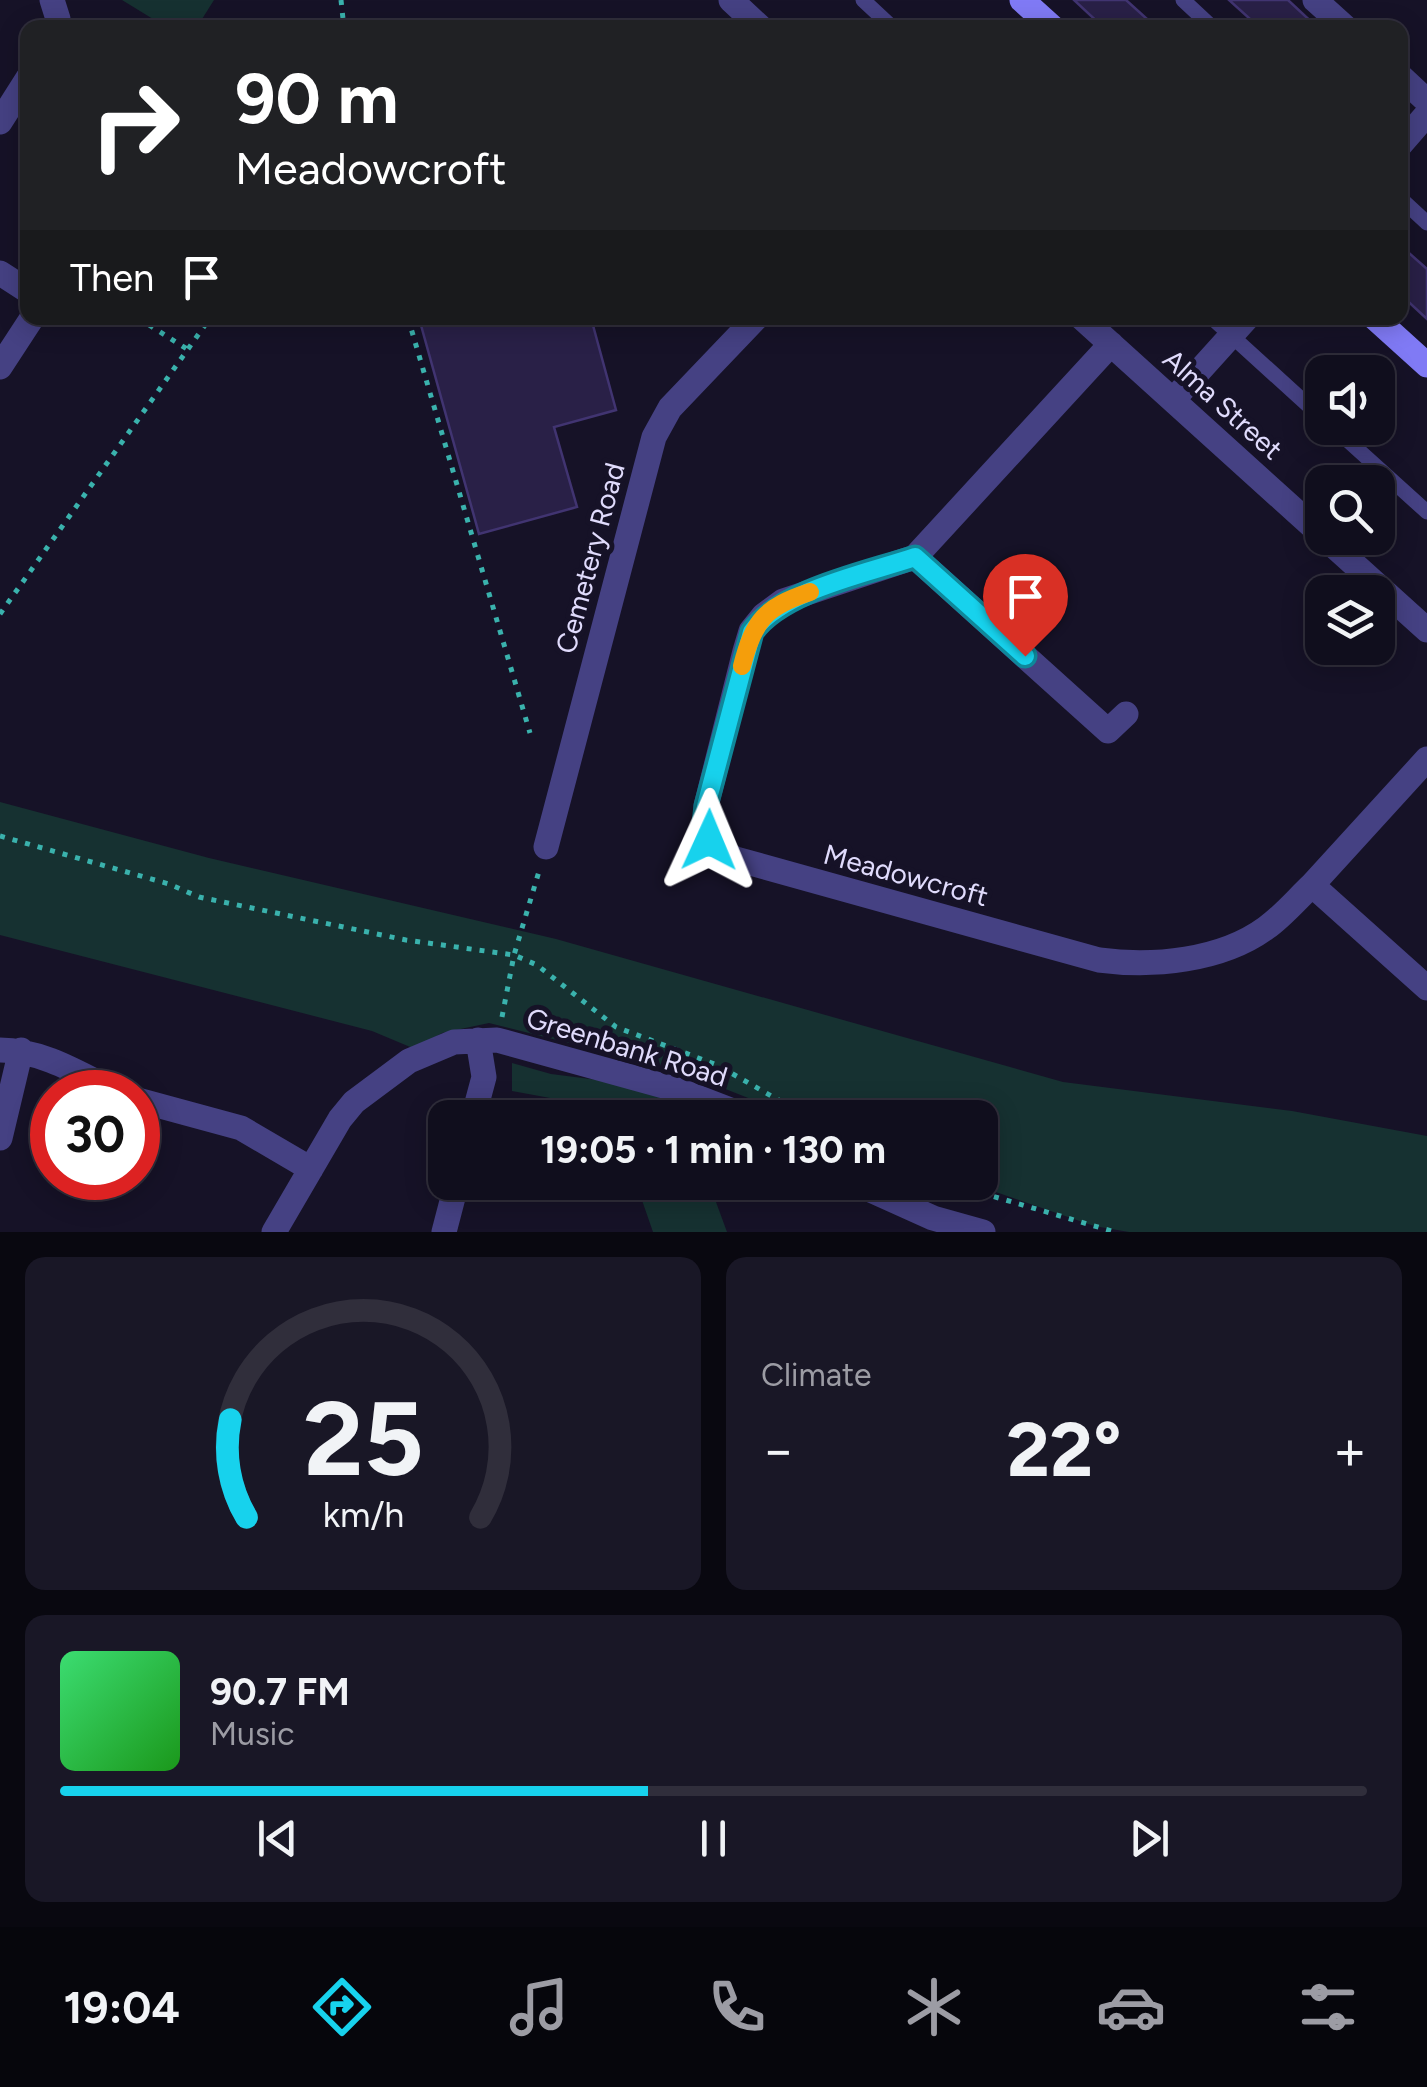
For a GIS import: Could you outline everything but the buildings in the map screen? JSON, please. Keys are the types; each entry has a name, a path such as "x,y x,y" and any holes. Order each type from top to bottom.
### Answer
{"main road":[{"path":"1383,325 1427,365"}],"street":[{"path":"731,0 752,20"},
{"path":"1316,0 1337,20"},
{"path":"1408,83 1427,101"},
{"path":"0,122 20,91"},
{"path":"1408,136 1427,114"},
{"path":"0,367 27,325"},
{"name":"Cemetery Road","path":"546,847 654,438 670,408 748,325"},
{"name":"Alma Street","path":"1090,325 1305,519"},
{"path":"1173,400 1229,325"},
{"name":"Meadowcroft","path":"1111,344 915,557 783,601 764,615 752,632 706,806 704,824 709,840 720,852 736,860 1099,960 1135,965 1227,949 1249,940 1312,885"},
{"name":"Alma Street","path":"1345,555 1427,630"},
{"path":"915,557 1108,731 1126,714"},
{"path":"1427,758 1312,885 1427,988"},
{"path":"478,1100 488,1040"},
{"name":"Greenbank Road","path":"274,1232 340,1119 375,1084 454,1042 488,1040 704,1100"},
{"path":"0,1138 10,1050 72,1070"},
{"path":"160,1106 241,1128 311,1168"},
{"path":"444,1232 452,1200"},
{"path":"893,1200 933,1218 983,1232"}],"lane":[{"path":"863,0 884,20"},
{"path":"1183,0 1204,20"},
{"path":"1408,205 1427,223"},
{"path":"1232,325 1305,400"},
{"path":"1353,445 1427,512"}],"path":[{"path":"149,325 188,350"},
{"path":"0,614 205,325"},
{"path":"410,325 530,733"},
{"path":"0,836 168,884 199,897 406,940 514,955 537,966 616,1027 717,1065 778,1100"},
{"path":"488,1040 546,847"},
{"path":"998,1198 1114,1232"}],"green space":[{"path":"122,0 214,0 201,20 155,20"},
{"path":"0,802 209,858 556,939 1063,1082 1292,1111 1427,1136 1427,1232 1129,1232 1094,1226 998,1193 998,1100 753,1100 680,1071 489,1023 442,1033 415,1049 372,1031 0,935"},
{"path":"512,1063 551,1074 630,1084 685,1100 561,1100 512,1091"},
{"path":"642,1200 715,1200 727,1232 653,1232"}],"slow traffic":[{"path":"742,666 752,632 764,615 783,601 810,592"}],"route":[{"path":"709,840 704,824 706,806 746,651 752,632 764,615 783,601 915,557 1025,656"}]}
